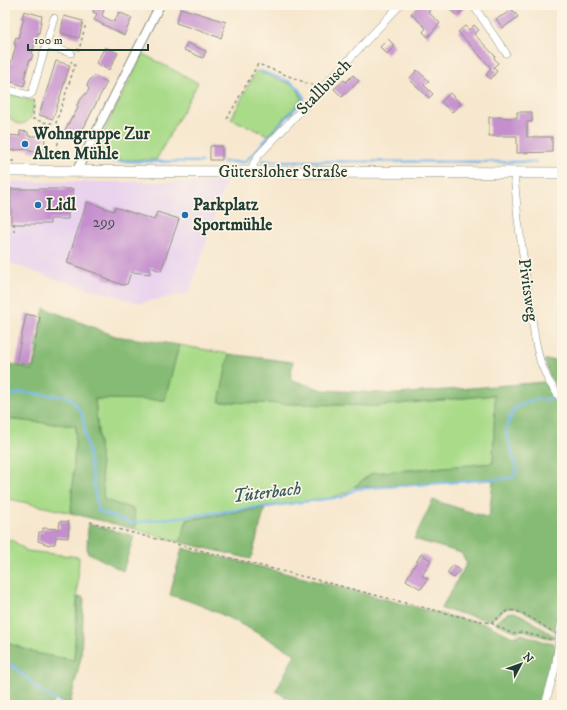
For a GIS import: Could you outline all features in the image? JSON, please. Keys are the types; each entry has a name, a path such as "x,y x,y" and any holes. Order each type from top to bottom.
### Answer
{"main road":[{"name":"Gütersloher Straße","path":"5,171 562,173"}],"street":[{"path":"76,172 160,5"},
{"name":"Stallbusch","path":"253,172 253,165 258,156 400,5"},
{"path":"473,5 506,53"},
{"path":"5,88 29,95 33,91 54,18"},
{"path":"47,46 71,53"},
{"name":"Pivitsweg","path":"514,172 518,220 535,339 548,380 562,401"},
{"path":"545,705 555,670 562,618"}],"path":[{"path":"29,95 35,101 33,119 46,123 56,123 75,65 72,64 72,48 79,50 86,23"},
{"path":"227,120 258,64 315,86 320,90"},
{"path":"58,142 57,153 62,153"},
{"path":"14,220 14,232"},
{"path":"90,522 453,615 491,623 513,634 522,632 548,640 559,639"},
{"path":"491,623 506,611 513,610 524,614 553,632 559,639"}],"shaded area":[{"path":"5,182 226,182 189,293 140,303 48,277 5,261"}],"green space":[{"path":"143,54 198,83 156,160 94,160 91,157"},
{"path":"256,71 296,86 302,99 268,135 231,119"},
{"path":"6,93 34,101 32,115 27,122 21,124 12,121 6,107"},
{"path":"44,308 115,336 179,345 165,400 95,399 104,500 133,509 136,523 134,529 71,513 76,426 5,419 5,363 33,368"},
{"path":"179,345 229,354 220,402 376,406 496,395 493,463 372,473 346,493 326,499 187,519 180,542 134,529 136,523 133,509 104,500 95,399 165,400"},
{"path":"229,354 293,362 290,379 322,390 397,394 544,382 562,408 562,595 559,630 556,632 539,620 517,609 506,609 494,618 488,620 441,609 467,563 461,553 414,539 433,500 489,518 493,480 354,487 372,473 493,463 495,395 376,406 219,402"},
{"path":"544,360 562,360 562,394 551,379"},
{"path":"5,419 76,426 71,513 5,498"},
{"path":"265,508 251,559 180,542 187,520"},
{"path":"88,524 134,536 123,571 87,552"},
{"path":"5,540 12,540 27,551 79,557 74,660 39,654 5,642"},
{"path":"182,548 250,564 453,617 486,624 513,637 522,634 548,643 552,642 556,647 552,669 542,705 298,705 276,691 295,654 219,613 170,595"},
{"path":"78,597 84,597 81,657 70,704 56,699 52,705 12,705 5,693 5,642 39,654 74,660"},
{"path":"514,612 556,637 544,637 521,630 518,632 495,623 508,613"}],"building":[{"path":"95,5 105,5 102,16 114,22 119,12 132,18 124,35 94,20 97,14 93,12"},
{"path":"419,5 425,5 430,10 428,12 440,23 428,37 423,32 426,28 411,14"},
{"path":"444,5 467,5 457,16"},
{"path":"181,8 226,22 221,38 176,23"},
{"path":"513,10 518,17 503,28 496,19"},
{"path":"24,11 42,16 39,33 32,53 33,54 24,79 26,79 24,86 6,80 9,63 11,63 16,45 14,44 16,37 18,38 24,18 22,18"},
{"path":"64,16 83,21 79,38 61,33"},
{"path":"474,25 479,30 474,34 495,56 494,58 498,63 493,68 497,71 491,79 486,75 491,68 458,32 465,26 469,30"},
{"path":"388,39 395,46 387,54 380,47"},
{"path":"187,43 206,51 203,58 184,50"},
{"path":"105,47 118,53 109,70 96,63"},
{"path":"56,61 70,65 53,119 39,115"},
{"path":"417,70 429,81 424,85 433,94 429,98 409,79"},
{"path":"353,75 359,81 342,97 334,89 344,80 346,82"},
{"path":"95,76 107,82 79,137 65,130 78,108 77,105 89,90 87,85 91,78"},
{"path":"450,93 461,104 452,112 441,102"},
{"path":"517,112 532,112 532,122 527,122 527,137 552,137 552,152 517,153 517,136 489,136 489,117 517,118"},
{"name":"Wohngruppe Zur Alten Mühle","path":"20,131 28,132 28,136 45,136 44,152 29,151 29,149 5,151 5,135 20,136"},
{"path":"210,146 222,146 222,160 210,160"},
{"path":"11,189 73,189 73,196 68,196 68,219 50,219 50,224 11,224"},
{"path":"87,202 114,211 115,207 154,220 157,212 179,219 161,271 150,267 150,274 131,272 127,284 123,285 103,278 104,276 67,263"},
{"path":"26,314 40,317 31,367 16,364"},
{"path":"60,521 69,522 68,538 56,537 55,544 49,545 38,541 39,532 43,532 43,528 59,529"},
{"path":"421,554 431,560 422,576 428,579 421,589 406,580"},
{"path":"453,565 460,570 454,578 447,573"}],"waterway":[{"path":"223,162 245,162 304,99 298,88 287,80 260,71"},
{"path":"100,161 201,162"},
{"path":"263,161 536,162"},
{"name":"Tüterbach","path":"5,397 22,392 70,397 82,414 98,511 131,523 342,497 356,489 512,478 516,474 517,469 507,437 507,427 514,408 533,400 551,399"},
{"path":"5,659 43,693 66,705"}],"place":[{"name":"Wohngruppe Zur Alten Mühle","path":"25,144"},
{"name":"Lidl","path":"38,205"},
{"name":"Parkplatz Sportmühle","path":"185,215"}]}
